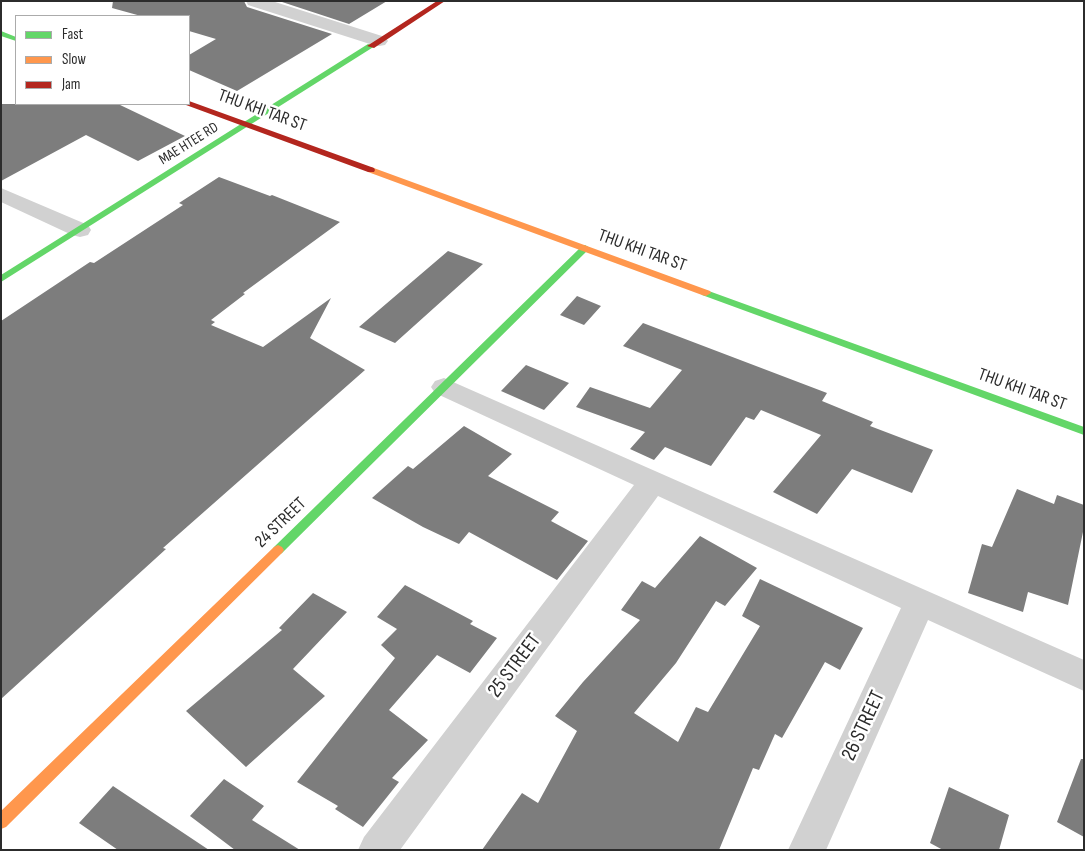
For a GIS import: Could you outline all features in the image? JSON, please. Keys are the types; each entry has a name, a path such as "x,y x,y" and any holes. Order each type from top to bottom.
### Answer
{"street":[{"path":"254,1 379,41"},
{"name":"MAE HTEE RD","path":"1,279 442,1"},
{"path":"1,33 15,39"},
{"name":"THU KHI TAR ST","path":"190,103 1084,431"},
{"path":"1,194 80,230"},
{"name":"24 STREET","path":"1,822 586,248"},
{"path":"444,388 1084,676"},
{"name":"25 STREET","path":"377,850 653,482"},
{"name":"26 STREET","path":"807,850 920,602"}],"building":[{"path":"113,1 244,1 247,7 332,34 237,91 190,70 190,54 216,39 190,31 190,15 137,15 112,8"},
{"path":"279,1 387,1 349,24"},
{"path":"1,104 120,105 185,136 138,161 86,135 1,181"},
{"path":"219,177 270,196 272,195 340,222 243,293 245,294 211,320 215,322 211,325 263,347 331,298 310,338 365,370 163,548 166,549 1,699 1,321 90,262 94,263 183,205 179,203"},
{"path":"448,251 483,264 395,343 359,327"},
{"path":"577,296 601,306 584,325 560,315"},
{"path":"643,323 827,393 822,401 873,422 870,426 933,450 912,493 852,469 817,514 773,492 821,435 761,410 754,420 746,417 711,466 665,447 654,460 630,449 645,432 576,407 590,387 650,408 682,370 623,346"},
{"path":"526,365 569,383 544,410 501,391"},
{"path":"464,426 512,454 488,476 559,512 551,521 588,541 557,580 469,532 459,544 423,527 372,498 408,466 413,469"},
{"path":"1017,489 1054,504 1057,495 1084,505 1084,527 1068,605 1028,592 1023,612 968,593 982,544 992,547"},
{"path":"700,536 757,568 725,606 716,601 676,663 634,713 678,742 696,707 708,712 760,626 742,616 760,579 863,628 840,670 825,662 782,738 775,734 759,770 753,768 719,850 482,850 522,793 538,803 577,731 555,716 583,682 640,620 621,610 642,581 655,588"},
{"path":"405,585 473,621 470,624 497,638 470,673 437,655 389,710 428,740 392,778 399,782 363,827 335,809 338,806 297,782 395,658 381,645 397,629 377,617"},
{"path":"313,593 347,612 293,669 325,696 246,767 186,711 282,630 279,628"},
{"path":"1081,759 1084,759 1084,837 1057,822"},
{"path":"224,779 264,806 252,820 300,850 235,850 190,816"},
{"path":"113,786 209,850 118,850 79,823"},
{"path":"949,787 1009,815 999,850 943,850 930,843"}],"traffic: fast":[{"path":"1,33 15,39"},
{"path":"1,279 371,46"},
{"path":"278,550 585,248"},
{"path":"706,293 1084,431"}],"traffic: slow":[{"path":"371,170 706,293"},
{"path":"1,822 278,550"}],"traffic: jam":[{"path":"371,46 442,1"},
{"path":"190,103 371,170"}]}
